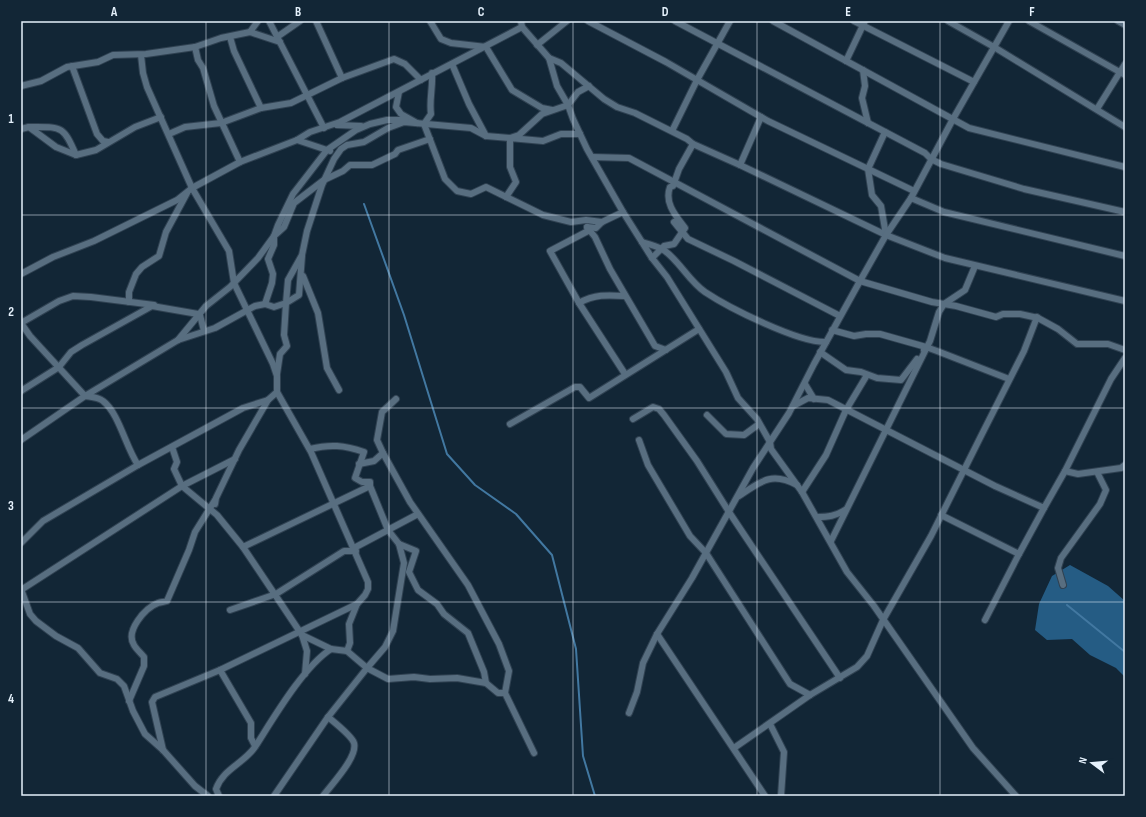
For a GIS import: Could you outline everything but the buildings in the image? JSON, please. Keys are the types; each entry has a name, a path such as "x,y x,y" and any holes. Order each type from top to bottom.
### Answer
{"street":[{"path":"250,32 258,21"},
{"path":"270,21 324,128"},
{"path":"279,39 300,21"},
{"path":"316,21 342,78"},
{"path":"430,21 441,39 456,44 486,47"},
{"path":"537,45 567,21"},
{"path":"588,21 596,23 761,117 914,191"},
{"path":"675,21 925,153 931,159 941,164 1024,189 1125,212"},
{"path":"672,131 696,80 730,21"},
{"path":"773,21 969,128 1125,167"},
{"path":"854,21 864,24 974,82"},
{"path":"948,21 1097,108 1125,127"},
{"path":"629,713 637,692 643,663 657,634 792,407 832,330 886,235 911,198 953,119 1009,21"},
{"path":"1029,21 1123,73"},
{"path":"1118,21 1125,25"},
{"path":"21,274 53,258 94,241 177,200 190,190 240,162 297,140 310,132 333,125 399,92 432,73 486,47 521,24 549,58 561,63 617,107 635,113 687,139 693,144 886,235 945,258 1125,301"},
{"path":"846,61 864,24"},
{"path":"21,86 41,81 67,67 98,62 113,55 141,55 195,47 230,36 250,32 279,39"},
{"path":"230,36 234,51 261,108"},
{"path":"195,47 198,60 203,68 207,86 221,123 240,162"},
{"path":"486,47 512,90 542,108 553,110"},
{"path":"141,55 142,73 161,116 190,190 229,251 234,283 246,311 260,336 277,376"},
{"path":"549,58 557,86 568,105 580,134 623,212 652,258 667,277 726,372 738,398 759,424 770,442 771,448 798,485 831,541 847,572 868,597 973,748 1016,796"},
{"path":"168,134 185,127 221,123 261,108 291,102 342,78 394,59 405,64 421,80"},
{"path":"452,64 469,104 486,136"},
{"path":"1097,108 1123,73 1125,64"},
{"path":"72,66 97,134 103,141 108,142"},
{"path":"863,70 865,86 862,98 868,123"},
{"path":"420,124 431,114 430,102 433,89 432,73"},
{"path":"510,138 518,135 542,114 568,105 578,92 589,86"},
{"path":"399,92 396,107 401,114 420,124 430,139 446,179 457,191 471,194 486,187 543,216 571,222 586,220 602,222"},
{"path":"29,127 56,147 76,155 96,150 135,127 161,116"},
{"path":"740,165 761,117"},
{"path":"265,304 272,283 272,274 268,259 274,245 274,236 278,225 293,194 328,150 363,126 387,120 402,119 420,124"},
{"path":"21,440 85,396 178,340 215,328 255,306 265,304 274,307 299,295 302,275 302,255 307,230 324,180 337,154 346,145 364,142 395,125 404,122 471,128 486,136 535,142 543,141 560,134 580,134"},
{"path":"333,125 363,126"},
{"path":"21,129 29,127 57,128 67,134 76,155"},
{"path":"885,132 868,169 872,195 881,206 886,235"},
{"path":"506,197 516,182 510,167 510,138"},
{"path":"178,340 206,306 219,298 258,258 274,236 284,227 294,203 300,197 324,180 350,165 372,165 395,154 398,150 430,139"},
{"path":"297,140 337,154"},
{"path":"652,258 662,249 674,244 685,228 671,209 669,190 693,144"},
{"path":"592,157 630,158 860,281 996,317 1003,314 1020,314 1037,317 1058,329 1077,344 1108,344 1125,350"},
{"path":"129,302 129,292 136,274 142,267 159,256 166,232 190,190"},
{"path":"911,198 944,212 1125,256"},
{"path":"587,227 596,228 602,222 623,212"},
{"path":"674,222 688,239 840,316"},
{"path":"587,227 595,238 655,346 666,350"},
{"path":"587,227 588,231 550,251 579,303 625,374"},
{"path":"642,242 662,249 705,292 782,330 814,342 826,342"},
{"path":"163,750 152,702 153,699 301,634 357,604 363,599 368,589 368,582 335,503 310,449 277,392 277,376 280,354 287,346 284,335 288,280 302,255"},
{"path":"831,541 926,347 939,312 944,304 965,290 975,266"},
{"path":"302,275 318,313 327,368 340,390"},
{"path":"579,303 590,297 598,295 626,296"},
{"path":"138,465 130,454 117,419 104,402 99,399 85,396 30,336 21,323 59,301 74,296 154,305 194,312 200,315 204,331"},
{"path":"21,391 59,367 71,352 154,305"},
{"path":"734,748 810,695 857,667 867,656 883,620 941,515 1024,351 1037,317"},
{"path":"510,424 578,386 589,398 625,374 699,329"},
{"path":"832,330 854,336 880,334 926,347 1009,379"},
{"path":"820,352 840,367 866,375 901,380 926,347"},
{"path":"985,620 1019,554 1065,471 1111,379 1125,358"},
{"path":"802,492 826,455 846,410 866,375"},
{"path":"805,384 814,398"},
{"path":"129,701 144,666 144,657 134,645 132,640 132,633 138,619 158,603 167,601 189,550 195,532 210,510 235,459 268,400 277,392"},
{"path":"792,407 808,398 828,400 886,431 964,469 994,486 1044,508"},
{"path":"396,399 382,412 377,440 391,470 418,514 468,585 499,644 509,671 505,694 534,753"},
{"path":"21,542 43,521 138,465 243,408 268,400"},
{"path":"633,419 653,407 659,409 697,461 729,512 840,678"},
{"path":"707,415 726,434 744,435 759,424"},
{"path":"639,440 648,465 690,536 706,553 790,684 810,695"},
{"path":"274,796 328,717 385,646 393,631 404,563 399,544 388,530 370,486 370,482 362,482 355,478 364,452 346,446 325,446 310,449"},
{"path":"172,447 178,462 174,469 182,486 217,515 243,547 276,594 301,634 307,651 305,676"},
{"path":"359,464 374,461 383,454"},
{"path":"208,796 195,786 163,750 146,734 129,701 124,686 120,682 100,673 78,648 56,636 30,614 21,590 182,486 235,459"},
{"path":"1065,471 1078,474 1121,468 1125,465"},
{"path":"1063,585 1058,568 1061,558 1100,504 1106,490 1097,472"},
{"path":"738,497 763,480 773,478 782,478 798,485"},
{"path":"243,547 370,486"},
{"path":"215,500 217,515"},
{"path":"817,517 838,515 847,510"},
{"path":"230,610 276,594 344,551 355,549 418,514"},
{"path":"941,515 1019,554"},
{"path":"399,544 416,551 409,572 418,590 437,604 444,614 468,633 484,672 486,683"},
{"path":"347,651 350,643 349,624 357,604"},
{"path":"301,634 331,649 347,651 367,668 388,679 414,677 458,678 486,683 498,693 505,694"},
{"path":"657,634 734,748 764,796"},
{"path":"219,796 216,789 221,777 240,762 255,746 287,698 312,666 331,649"},
{"path":"220,670 251,723 251,738 255,746"},
{"path":"323,796 350,760 354,747 352,740 328,717"},
{"path":"770,724 784,752 781,796"}],"shaded area":[{"path":"1070,565 1108,586 1125,601 1125,677 1116,668 1090,655 1072,639 1047,640 1035,630 1039,604 1052,576"}],"waterway":[{"path":"364,204 404,315 447,454 475,485 516,514 552,555 576,649 583,756 595,796"},
{"path":"1067,605 1125,652"}]}
